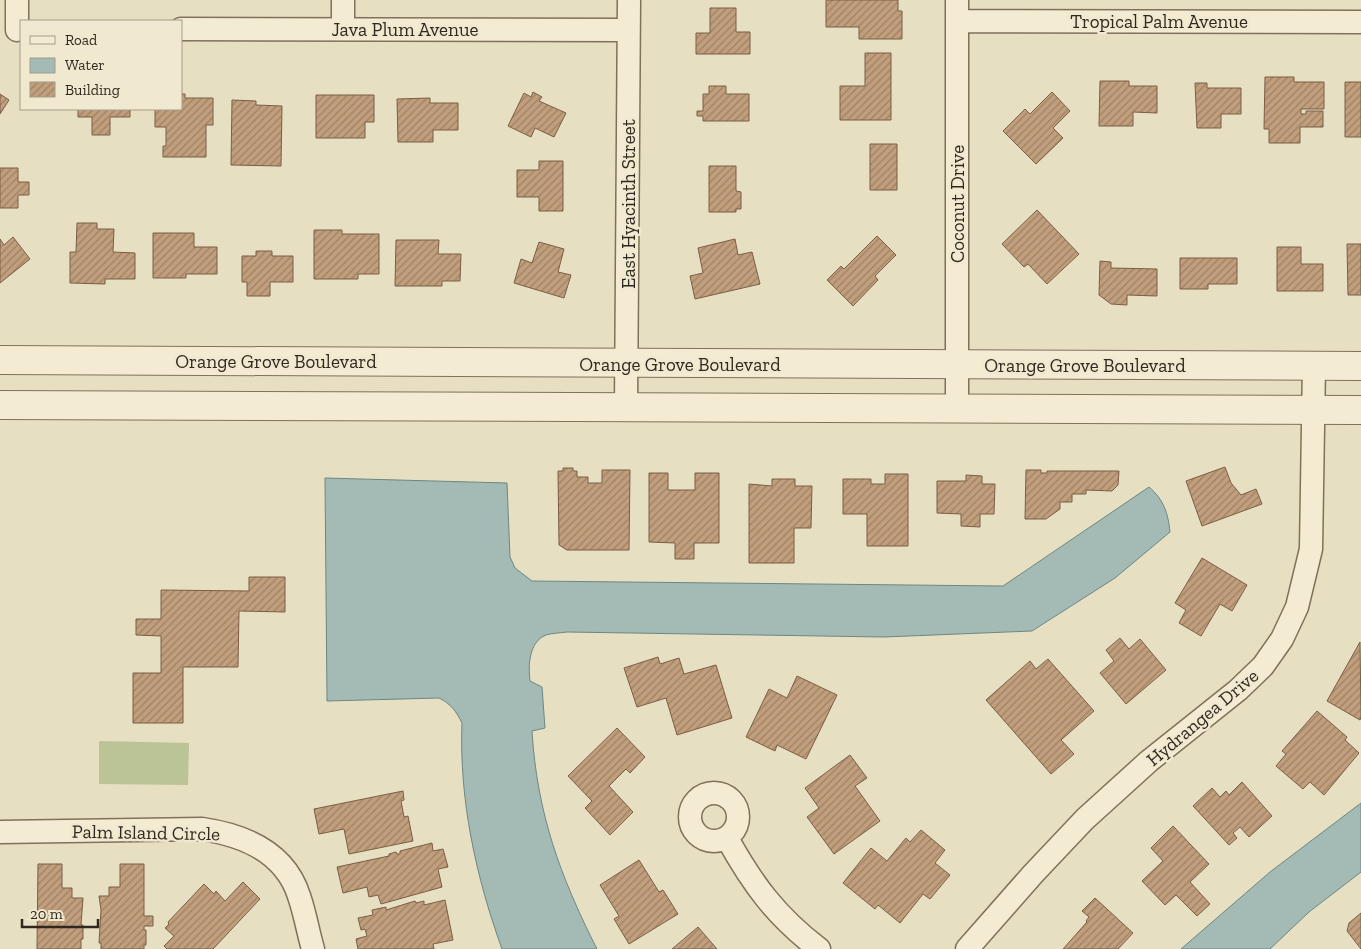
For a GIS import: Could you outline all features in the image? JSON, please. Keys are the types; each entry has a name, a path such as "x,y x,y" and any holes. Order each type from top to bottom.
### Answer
{"street":[{"path":"13,30 17,0"},
{"path":"343,0 343,29"},
{"name":"East Hyacinth Street","path":"626,408 629,0"},
{"name":"Tropical Palm Avenue","path":"957,11 1361,22"},
{"name":"Coconut Drive","path":"957,11 957,409"},
{"name":"Java Plum Avenue","path":"182,29 628,30"},
{"name":"Orange Grove Boulevard","path":"0,360 1361,366"},
{"name":"Hydrangea Drive","path":"967,949 1033,874 1085,819 1148,761 1238,690 1263,666 1282,639 1297,607 1311,549 1314,365"},
{"path":"0,405 1361,410"},
{"name":"Palm Island Circle","path":"0,832 202,829 230,834 259,846 283,867 299,894 313,949"},
{"path":"728,838 748,877 769,903 792,927 819,949"}],"green space":[{"path":"99,741 189,743 188,785 99,784"}],"water":[{"path":"325,478 507,483 510,557 515,568 532,581 1003,586 1149,487 1164,507 1170,532 1115,578 1032,631 884,637 567,632 548,634 540,638 533,648 529,668 530,681 542,687 545,728 532,731 539,789 552,843 561,870 597,949 502,949 484,894 471,838 463,781 462,723 455,711 450,705 439,698 327,701"},
{"path":"1361,803 1361,872 1309,912 1270,949 1181,949 1270,872"}],"building":[{"path":"826,0 898,0 898,11 902,11 902,39 859,39 859,27 826,27"},
{"path":"710,8 736,8 736,32 750,32 750,54 696,54 696,33 710,33"},
{"path":"865,53 891,53 891,120 840,120 840,86 865,86"},
{"path":"1265,77 1294,77 1294,82 1324,82 1324,109 1301,109 1301,114 1306,114 1306,111 1323,111 1323,127 1300,127 1300,143 1269,143 1269,129 1264,129"},
{"path":"1100,81 1129,81 1129,86 1157,86 1157,113 1133,112 1133,126 1099,126"},
{"path":"1345,82 1361,82 1361,137 1345,137"},
{"path":"1195,83 1207,83 1207,88 1241,88 1241,114 1221,114 1221,128 1197,128"},
{"path":"709,86 726,86 726,94 749,94 749,121 703,121 703,116 697,116 697,111 703,111 703,94 709,94"},
{"path":"533,92 542,97 539,101 566,113 554,137 535,128 531,137 508,126 524,93 531,97"},
{"path":"1052,92 1070,111 1053,128 1063,138 1036,164 1003,131 1025,109 1030,114"},
{"path":"0,94 9,100 0,114"},
{"path":"182,94 185,94 185,98 213,98 213,125 206,125 206,157 163,157 163,146 166,146 166,127 155,127 155,110 182,110"},
{"path":"316,95 374,95 374,122 365,122 365,138 316,138"},
{"path":"430,98 430,103 458,103 458,130 433,130 433,142 398,142 397,99"},
{"path":"232,100 256,101 256,105 282,106 281,166 231,165"},
{"path":"78,110 130,110 130,117 110,117 110,135 92,135 92,117 78,117"},
{"path":"870,144 897,144 897,190 870,190"},
{"path":"539,161 563,161 563,211 539,211 539,197 517,197 517,170 539,170"},
{"path":"709,166 736,166 736,191 741,192 741,209 736,209 736,212 709,212"},
{"path":"0,168 18,168 18,182 29,182 29,195 18,195 18,208 0,208"},
{"path":"1037,210 1079,254 1047,284 1028,264 1024,267 1002,244"},
{"path":"77,223 97,223 97,229 114,229 113,252 135,253 135,279 105,279 105,284 70,283 70,252 76,252"},
{"path":"314,230 342,230 342,234 379,234 379,274 358,274 358,279 314,279"},
{"path":"153,233 194,233 194,247 217,247 217,274 186,274 186,278 153,278"},
{"path":"877,236 896,255 875,276 878,280 853,306 827,280 841,266 844,269"},
{"path":"13,237 30,259 0,283 0,239 4,245"},
{"path":"735,239 738,255 752,252 760,284 695,299 690,276 703,273 698,248"},
{"path":"396,240 439,240 438,254 461,254 460,281 442,281 442,286 395,286"},
{"path":"539,242 564,249 558,272 571,275 564,298 514,283 521,259 532,263"},
{"path":"1347,244 1361,244 1361,295 1348,295"},
{"path":"1277,247 1301,247 1301,264 1323,264 1323,291 1277,291"},
{"path":"256,251 272,251 272,256 293,256 293,282 270,282 270,296 247,296 247,282 242,282 242,256 256,256"},
{"path":"1180,258 1237,258 1237,284 1208,284 1208,289 1180,289"},
{"path":"1100,261 1111,262 1111,268 1157,269 1157,296 1127,295 1127,305 1111,304 1099,295"},
{"path":"1225,467 1231,483 1241,495 1256,489 1262,504 1202,526 1186,481"},
{"path":"563,468 573,468 573,471 577,471 577,477 588,477 588,483 602,483 602,470 630,470 629,550 567,550 559,545 558,471 563,471"},
{"path":"1026,470 1041,470 1041,473 1047,473 1047,471 1119,471 1118,485 1112,491 1086,490 1086,494 1072,494 1072,502 1060,502 1060,509 1046,519 1025,519"},
{"path":"649,473 668,473 668,490 695,490 695,473 719,473 719,543 694,543 694,559 675,559 675,543 649,542"},
{"path":"885,474 908,474 908,546 867,546 867,514 843,514 843,479 871,479 871,484 885,484"},
{"path":"966,475 982,476 982,484 995,484 994,514 980,514 980,527 961,526 961,514 937,513 937,481 966,481"},
{"path":"772,479 795,479 795,486 812,486 811,528 794,528 794,563 749,563 749,484 772,486"},
{"path":"1202,558 1247,585 1232,611 1220,604 1201,636 1179,623 1186,610 1175,603"},
{"path":"249,577 285,577 285,612 239,611 238,667 183,667 183,723 133,723 133,673 161,673 161,636 136,635 136,619 161,619 161,590 249,591"},
{"path":"1120,638 1129,649 1140,639 1166,670 1126,704 1100,673 1114,661 1106,650"},
{"path":"1360,642 1361,717 1360,720 1327,701"},
{"path":"658,657 660,664 679,658 684,674 716,665 732,718 677,735 666,698 637,707 624,668"},
{"path":"1048,659 1094,711 1061,740 1074,754 1051,774 986,700 1030,661 1036,669"},
{"path":"797,676 837,695 806,759 777,745 775,751 746,737 769,689 787,698"},
{"path":"1317,711 1347,737 1345,740 1359,753 1324,795 1310,782 1303,789 1276,766 1286,754 1282,751"},
{"path":"617,728 645,757 630,773 626,769 609,786 633,812 610,835 585,808 592,801 568,776"},
{"path":"850,755 867,778 855,786 880,821 834,854 807,817 819,808 805,788"},
{"path":"1242,782 1272,816 1249,837 1240,827 1233,833 1237,838 1229,845 1193,806 1212,788 1220,797 1226,791 1229,795"},
{"path":"403,791 404,800 401,801 404,817 408,816 413,841 349,854 344,829 319,834 314,809"},
{"path":"1173,826 1209,864 1190,882 1210,904 1197,916 1176,895 1165,905 1142,881 1163,861 1151,848"},
{"path":"921,830 945,850 935,863 950,875 930,899 923,894 900,923 878,905 875,909 843,883 871,848 887,861 906,838 910,842"},
{"path":"432,843 433,851 443,849 448,867 438,869 442,887 381,904 378,895 369,897 367,887 343,893 337,867 389,856 389,854 396,852 400,854 400,851"},
{"path":"639,860 659,892 663,890 678,914 629,944 614,919 619,916 600,885"},
{"path":"38,864 62,864 62,888 72,888 72,898 83,898 81,925 83,925 83,939 81,939 81,949 37,949"},
{"path":"120,864 144,864 144,916 153,916 153,926 144,926 144,930 146,930 146,945 144,945 144,949 101,949 101,943 99,943 101,910 99,896 109,896 109,887 120,887"},
{"path":"243,882 260,899 213,949 167,949 164,946 174,936 165,928 169,924 168,922 204,884 214,894 216,891 225,901"},
{"path":"1095,898 1133,933 1118,949 1063,949 1087,922 1089,917 1082,911"},
{"path":"445,900 453,940 433,944 434,949 358,949 356,939 367,936 365,929 361,930 358,918 373,915 372,910 386,907 386,910 415,901 416,903 424,901 424,905"},
{"path":"1361,913 1361,949 1347,931 1349,923"},
{"path":"698,927 717,949 672,949"}]}
